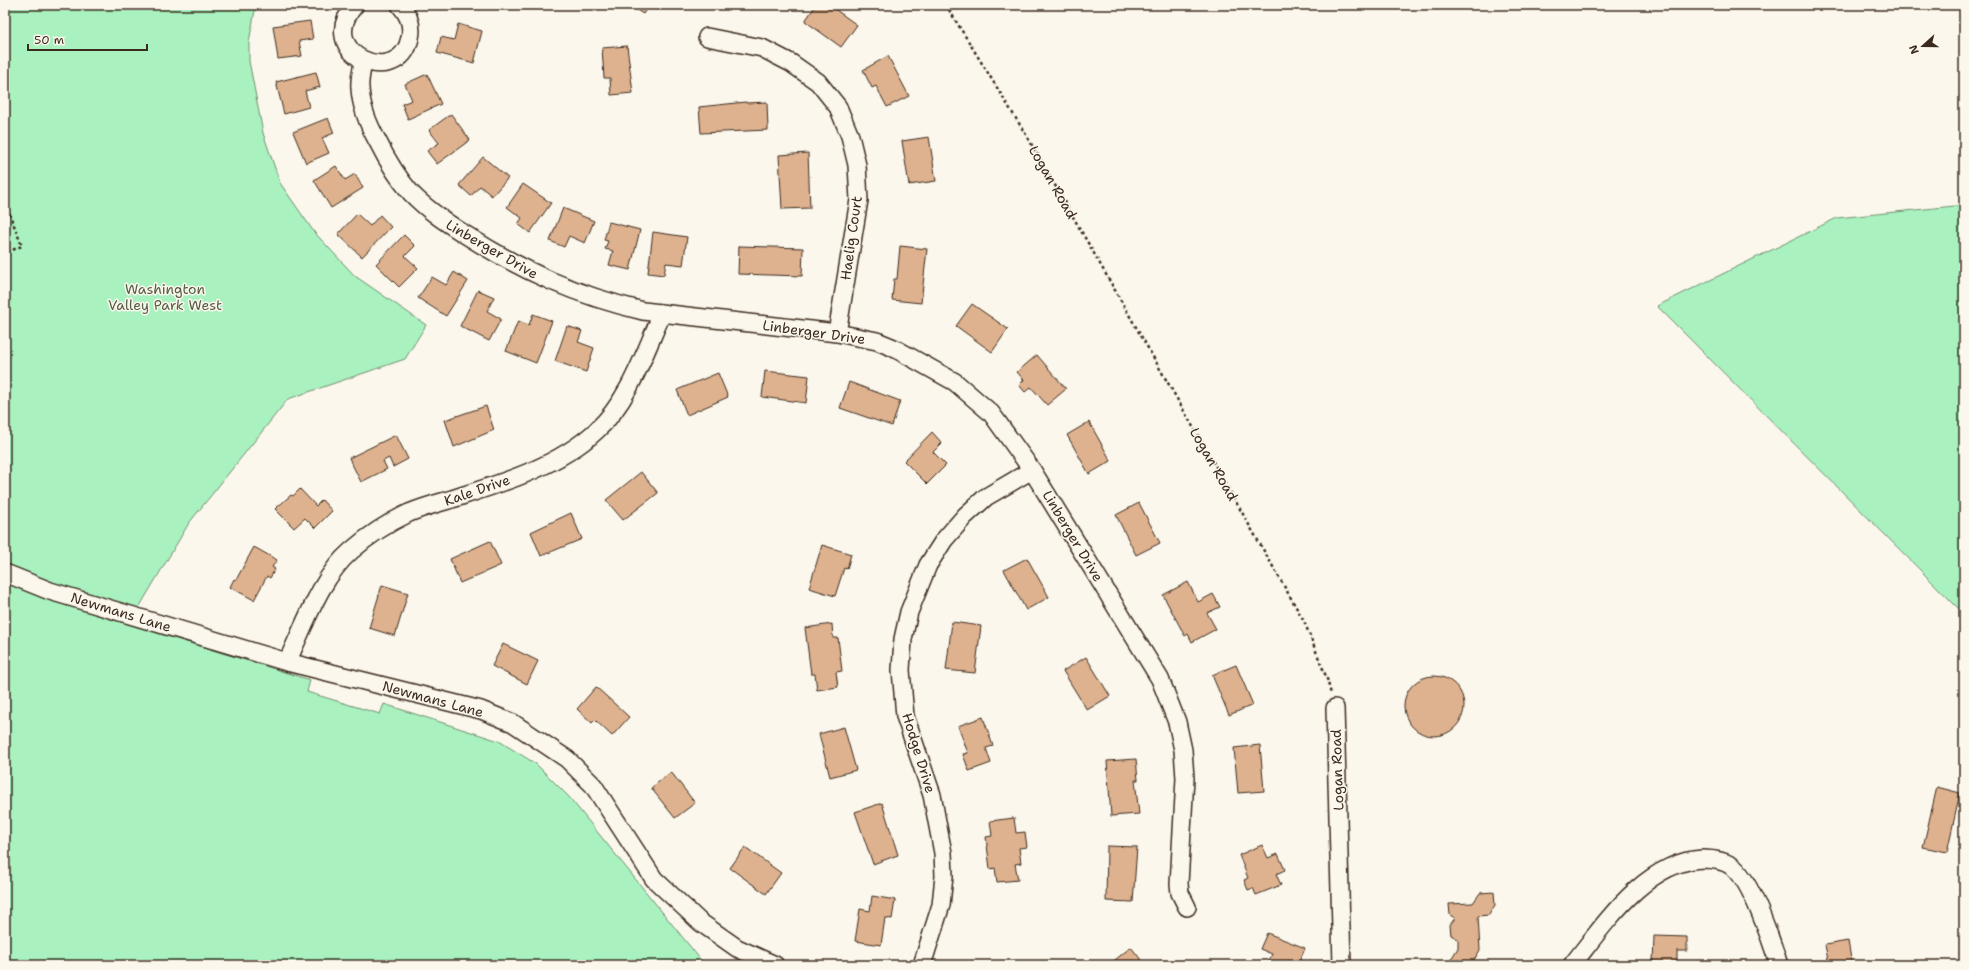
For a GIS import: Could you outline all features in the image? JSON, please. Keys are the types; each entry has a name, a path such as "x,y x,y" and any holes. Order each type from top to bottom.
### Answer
{"street":[{"path":"355,5 348,13 344,23 344,35 347,46 353,55 363,61 374,64 385,64 395,60 404,53 409,43 412,32 410,21 400,5"},
{"name":"Haelig Court","path":"707,37 762,48 791,63 818,82 838,107 850,136 857,165 859,200 837,333"},
{"name":"Linberger Drive","path":"363,61 360,88 364,109 372,131 386,158 412,193 440,218 498,256 539,277 614,304 662,314 837,333 877,341 894,348 955,382 991,413 1032,470 1160,679 1177,722 1182,750 1185,778 1179,884 1180,893 1187,907"},
{"name":"Kale Drive","path":"287,662 329,578 350,552 380,528 411,512 530,472 579,445 597,430 616,407 633,379 662,314"},
{"name":"Hodge Drive","path":"922,965 941,905 944,876 943,853 932,795 905,716 902,670 903,639 909,612 928,565 944,540 965,516 986,497 1032,470"},
{"name":"Newmans Lane","path":"5,573 50,591 287,662 481,710 513,723 567,759 593,785 654,879 700,922 737,948 775,965"},
{"name":"Logan Road","path":"1335,708 1342,965"},
{"path":"1572,965 1623,902 1645,883 1674,866 1691,860 1715,859 1734,867 1748,887 1770,938 1779,965"}],"path":[{"name":"Logan Road","path":"946,5 1028,138 1304,621 1327,679 1335,708"},
{"path":"5,202 22,246 5,253"}],"green space":[{"name":"Washington Valley Park West","path":"5,5 256,5 249,42 249,61 263,133 280,183 314,232 355,276 426,325 405,359 288,399 189,523 134,616 124,613 122,622 310,680 307,692 380,714 384,704 499,741 536,764 569,797 705,965 5,965"},
{"path":"1964,205 1964,614 1657,306 1837,218"}],"building":[{"path":"299,5 315,5 313,10"},
{"path":"629,5 649,5 643,14"},
{"path":"816,5 829,5 857,25 841,47 805,21"},
{"path":"310,21 313,39 299,41 302,56 278,59 273,26"},
{"path":"458,24 482,31 474,63 437,53 441,37 454,40"},
{"path":"627,46 633,93 611,95 610,78 604,78 602,48"},
{"path":"888,56 909,96 887,107 876,86 872,88 863,70"},
{"path":"316,72 320,87 305,91 309,107 284,114 276,82"},
{"path":"427,74 441,104 408,119 402,104 412,100 405,84"},
{"path":"746,102 767,102 768,130 701,133 699,107"},
{"path":"451,114 470,140 437,164 427,151 439,143 429,130"},
{"path":"328,118 334,133 322,138 329,153 306,163 293,132"},
{"path":"929,137 936,181 909,185 902,141"},
{"path":"808,153 810,208 782,209 779,155"},
{"path":"483,157 508,178 492,196 480,186 471,196 459,185"},
{"path":"336,166 345,180 355,174 363,188 331,208 314,180"},
{"path":"523,184 551,203 530,233 518,224 522,218 507,207"},
{"path":"563,208 594,221 585,243 569,236 564,247 550,241"},
{"path":"357,214 370,226 380,215 391,227 362,257 338,234"},
{"path":"609,222 640,230 630,270 609,265 613,251 605,249 608,241 604,240"},
{"path":"653,232 687,237 683,265 666,263 664,275 648,273"},
{"path":"404,235 415,246 405,256 418,268 399,287 376,264"},
{"path":"739,246 803,248 802,276 738,274"},
{"path":"900,246 927,249 921,303 892,300 894,279 897,279"},
{"path":"454,272 468,281 446,316 418,298 432,277 446,285"},
{"path":"478,290 494,297 487,311 501,319 489,341 460,326"},
{"path":"972,304 1008,329 992,352 956,326"},
{"path":"533,314 552,321 536,363 506,351 518,321 529,325"},
{"path":"567,326 582,331 578,342 594,348 586,372 555,361"},
{"path":"1037,355 1066,389 1047,405 1031,387 1025,392 1019,385 1024,380 1017,372"},
{"path":"765,371 809,376 806,403 762,397"},
{"path":"718,373 728,397 687,415 677,390"},
{"path":"849,382 900,401 892,426 840,408"},
{"path":"486,406 494,430 454,447 445,420"},
{"path":"1089,422 1111,461 1089,474 1067,435"},
{"path":"932,432 942,443 933,452 946,465 927,484 904,461"},
{"path":"396,435 408,459 393,467 389,458 383,461 387,469 361,482 349,458"},
{"path":"641,472 658,493 623,520 606,500"},
{"path":"300,489 316,506 322,500 332,511 315,528 305,518 294,528 275,509"},
{"path":"1139,503 1160,543 1136,555 1116,515"},
{"path":"571,513 582,539 541,556 531,532"},
{"path":"490,541 501,565 460,583 450,559"},
{"path":"822,545 851,554 847,569 844,568 835,596 809,588"},
{"path":"254,547 277,560 272,567 275,569 270,578 267,576 254,600 230,587 234,579 236,580"},
{"path":"1027,558 1049,597 1026,610 1004,570"},
{"path":"1188,582 1198,602 1213,594 1220,607 1207,613 1216,629 1192,642 1188,634 1185,636 1163,595"},
{"path":"382,585 408,593 395,636 369,628"},
{"path":"952,622 981,626 975,673 946,670"},
{"path":"832,624 833,638 838,638 842,671 836,672 838,687 817,690 815,674 811,674 805,628"},
{"path":"503,644 538,661 527,684 492,666"},
{"path":"1086,657 1110,696 1087,710 1063,671"},
{"path":"1236,665 1253,705 1229,715 1212,675"},
{"path":"1428,676 1440,676 1451,681 1459,689 1464,700 1462,718 1451,731 1440,736 1428,736 1417,731 1409,723 1404,712 1404,700 1409,689 1417,681"},
{"path":"596,687 629,717 612,736 595,720 592,723 577,709"},
{"path":"983,717 993,746 986,748 991,763 969,771 963,754 968,753 958,726"},
{"path":"844,727 856,770 830,777 819,734"},
{"path":"1260,745 1264,791 1238,793 1234,748"},
{"path":"1136,759 1138,780 1135,780 1139,814 1111,816 1107,761"},
{"path":"671,772 695,803 675,818 651,788"},
{"path":"1937,787 1960,793 1947,852 1923,847"},
{"path":"882,803 898,855 873,864 855,812"},
{"path":"1014,818 1016,833 1025,832 1027,847 1019,848 1021,863 1015,864 1018,880 997,882 995,868 990,869 986,837 992,836 990,821"},
{"path":"1262,845 1268,858 1278,854 1285,870 1276,874 1281,885 1256,895 1253,888 1248,890 1244,880 1248,878 1239,855"},
{"path":"1107,846 1137,847 1133,902 1106,901"},
{"path":"745,847 781,873 766,894 730,868"},
{"path":"1494,892 1495,905 1489,915 1478,916 1480,950 1471,965 1452,965 1451,959 1458,948 1458,939 1451,935 1450,925 1455,918 1450,915 1449,904 1473,903 1480,893"},
{"path":"872,896 895,900 892,919 885,918 881,945 855,941 860,909 870,911"},
{"path":"1267,933 1305,948 1298,965 1267,965 1272,954 1260,949"},
{"path":"1654,936 1687,937 1687,951 1677,951 1677,965 1653,965"},
{"path":"1848,941 1852,965 1829,965 1825,945"},
{"path":"1131,947 1145,965 1110,964"}]}
